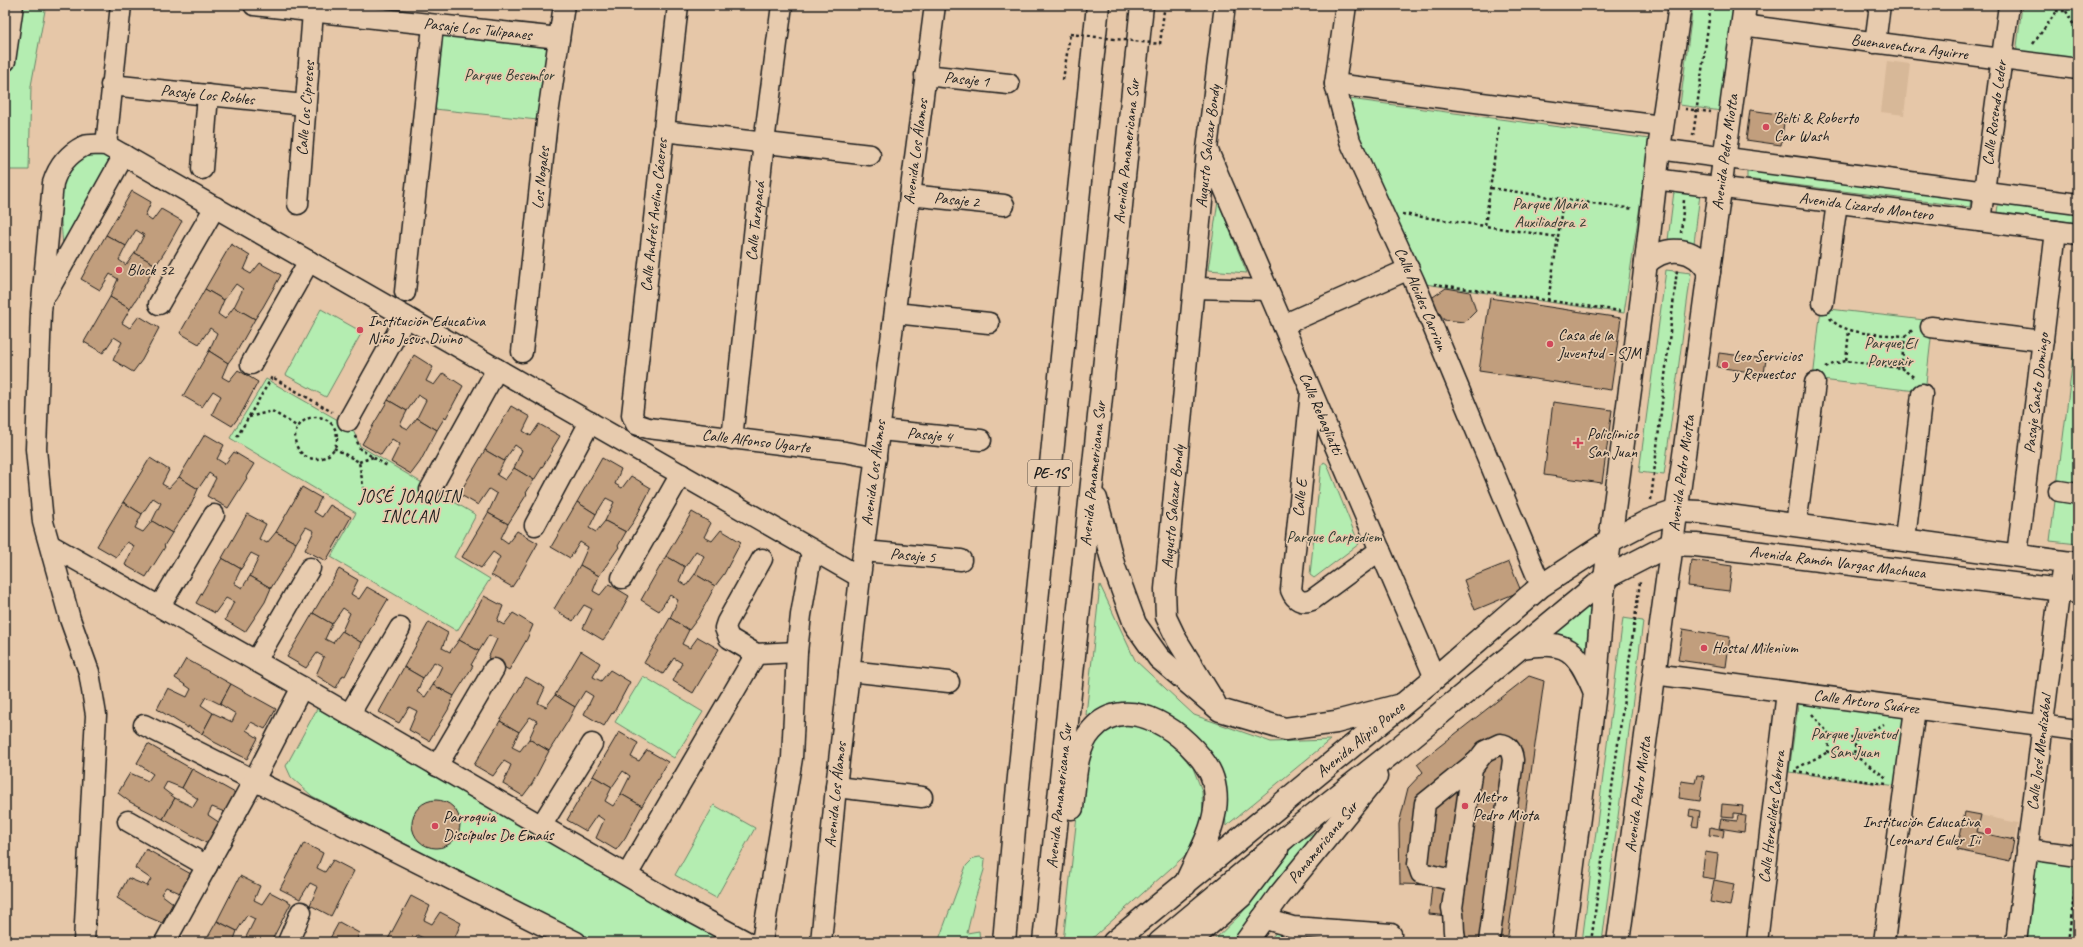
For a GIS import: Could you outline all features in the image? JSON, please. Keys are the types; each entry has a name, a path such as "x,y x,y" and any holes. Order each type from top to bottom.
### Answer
{"main road":[{"name":"PE-1S","path":"1004,942 1016,806 1098,5"},
{"name":"Avenida Panamericana Sur","path":"1044,942 1093,486 1142,5"},
{"path":"1563,942 1595,693 1605,578 1610,541 1628,310 1646,263 1663,116 1680,5"},
{"name":"Avenida Pedro Miotta","path":"1618,942 1743,15"},
{"path":"1646,263 1661,252 1679,250 1697,258 1704,264 1709,272"},
{"path":"1093,486 1114,567 1135,624 1159,658 1220,710 1285,729 1336,722 1401,705"},
{"name":"Avenida Ramón Vargas Machuca","path":"1610,541 1648,521 1677,511 1905,539 2070,563"},
{"name":"Avenida Alipio Ponce","path":"1114,942 1435,678 1540,586 1610,541"},
{"path":"1605,578 1671,544"},
{"name":"Avenida Ramón Vargas Machuca","path":"1671,544 1704,546 2069,590"},
{"name":"Avenida Alipio Ponce","path":"1160,942 1292,832 1402,745 1605,578"},
{"path":"1522,647 1540,643 1559,646 1576,655 1584,666 1595,693"},
{"path":"1053,848 1070,826 1081,748 1092,729 1110,717 1133,713 1154,720 1174,732 1195,750 1209,771 1214,785 1215,808 1211,826 1185,885"},
{"name":"Panamericana Sur","path":"1246,942 1262,918 1402,745"}],"street":[{"path":"106,145 111,85 121,5"},
{"name":"Pasaje Los Tulipanes","path":"254,5 326,10 434,26 559,38"},
{"name":"Los Nogales","path":"522,352 547,121 564,5"},
{"name":"Calle Andrés Avelino Cáceres","path":"636,424 632,415 678,5"},
{"name":"Calle Tarapacá","path":"732,439 764,142 782,5"},
{"name":"Avenida Los Álamos","path":"821,942 836,787 860,578 935,5"},
{"name":"Augusto Salazar Bondy","path":"1220,710 1177,640 1166,617 1165,589 1208,149 1224,5"},
{"name":"Calle Alcides Carrion","path":"1346,5 1335,84 1350,141 1411,275 1540,586"},
{"path":"1875,42 1880,5"},
{"name":"Calle Rosendo Leder","path":"1980,221 2009,5"},
{"name":"Calle Los Cipreses","path":"298,204 304,105 326,10"},
{"path":"5,61 9,15"},
{"name":"Buenaventura Aguirre","path":"1743,15 1875,42 2078,69"},
{"path":"405,292 434,26"},
{"name":"Pasaje 1","path":"925,75 1009,84"},
{"path":"1335,84 1663,116"},
{"name":"Pasaje Los Robles","path":"111,85 304,105"},
{"path":"202,169 208,95"},
{"path":"663,131 870,155"},
{"path":"89,940 96,715 89,672 70,619 43,522 36,449 36,406 53,183 58,169 71,155 85,146 106,145 124,155 860,578"},
{"name":"Calle Rebagliatti","path":"1208,149 1435,678"},
{"name":"Avenida Lizardo Montero","path":"1659,149 2078,204"},
{"path":"43,300 124,155"},
{"name":"Avenida Lizardo Montero","path":"1655,179 2078,234"},
{"name":"Pasaje 2","path":"910,195 1004,205"},
{"path":"1823,303 1837,203"},
{"path":"159,304 215,207"},
{"name":"Pasaje Santo Domingo","path":"2017,555 2056,231"},
{"path":"251,364 309,262"},
{"path":"1283,325 1411,275"},
{"path":"1195,288 1268,290"},
{"path":"895,312 989,323"},
{"path":"348,422 406,317"},
{"path":"1931,328 2043,341"},
{"path":"430,490 498,369"},
{"path":"1796,525 1815,383"},
{"name":"Calle E","path":"1311,390 1291,590 1295,598 1303,602 1312,600 1380,550"},
{"path":"1905,539 1922,394"},
{"path":"535,525 590,422"},
{"name":"Calle Alfonso Ugarte","path":"636,424 648,428 845,452 876,458"},
{"name":"Pasaje 4","path":"880,430 980,440"},
{"path":"622,578 681,474"},
{"path":"160,606 214,515"},
{"path":"50,545 302,687 627,875 748,942"},
{"path":"762,942 792,758 797,652 801,615 812,551"},
{"name":"Pasaje 5","path":"864,551 961,560"},
{"path":"762,559 725,628 729,638 756,654 797,652"},
{"name":"Calle José Mendizábal","path":"2016,942 2042,725 2069,590 2070,563"},
{"path":"256,661 310,568"},
{"path":"350,715 400,628"},
{"path":"627,875 756,654"},
{"path":"438,766 494,669"},
{"path":"849,671 949,682"},
{"name":"Calle Arturo Suárez","path":"1654,674 2078,730"},
{"path":"165,942 254,780 302,687"},
{"name":"Calle Heraclides Cabrera","path":"1757,942 1787,692"},
{"path":"1884,942 1900,785 1915,709"},
{"path":"144,725 576,942"},
{"path":"541,826 592,744"},
{"path":"1456,942 1452,908 1472,768 1485,751 1500,744 1508,746 1513,755 1489,942"},
{"path":"1456,882 1421,873 1418,864 1425,803 1476,762"},
{"path":"836,787 922,797"},
{"path":"128,821 207,866"},
{"path":"1190,942 1242,898 1292,832"},
{"path":"2027,849 2078,856"},
{"path":"288,942 301,912"},
{"path":"1262,918 1292,934 1390,938"}],"path":[{"path":"1691,153 1711,5"},
{"path":"2054,5 2057,11"},
{"path":"2066,11 2071,5 2078,6"},
{"path":"1063,80 1070,34 1160,44 1164,11"},
{"path":"2057,11 2066,11"},
{"path":"2032,46 2057,11"},
{"path":"2066,11 2078,33"},
{"path":"1663,116 1697,110 1730,114"},
{"path":"1485,226 1500,121"},
{"path":"1491,188 1636,209 1635,217"},
{"path":"1548,300 1563,199"},
{"path":"1396,213 1558,237"},
{"path":"1411,275 1548,300 1628,310"},
{"path":"1849,330 1905,336 1901,368 1846,361 1849,330"},
{"path":"237,437 272,377 348,422 360,450 387,466"},
{"path":"249,417 272,411 298,427"},
{"path":"312,417 326,420 335,431 336,438 334,448 326,456 319,458 305,456 296,445 295,438 298,427 305,420 312,417"},
{"path":"334,448 359,462 373,457"},
{"path":"359,462 366,503"},
{"path":"1828,752 1830,735 1856,738 1854,755"},
{"path":"1828,752 1854,755 1900,785 1791,771 1828,752"},
{"path":"2068,942 2078,868"}],"shaded area":[{"path":"1887,61 1910,64 1904,115 1881,112"},
{"name":"Institución Educativa Leonard Euler Iii","path":"1965,812 2018,823 2010,861 1957,850"}],"green space":[{"path":"13,5 46,5 31,86 29,170 5,170 5,61"},
{"path":"1693,5 1735,5 1721,111 1680,105"},
{"path":"2022,5 2078,5 2078,62 2016,55"},
{"name":"Parque Besemfor","path":"433,26 559,38 547,121 425,108"},
{"name":"Parque María Auxiliadora 2","path":"1349,99 1650,139 1624,313 1425,284 1358,136"},
{"path":"99,151 117,161 63,246 61,203 67,176 74,165 84,156"},
{"path":"1747,167 1971,195 1970,207 1747,179"},
{"path":"1674,191 1700,194 1694,243 1668,240"},
{"path":"1999,199 2078,210 2078,223 1997,212"},
{"path":"1218,201 1247,273 1208,270"},
{"path":"1666,270 1691,273 1664,475 1639,472"},
{"name":"Parque El Porvenir","path":"1821,308 1933,321 1925,392 1813,379"},
{"path":"321,309 362,332 326,397 286,375"},
{"path":"2078,319 2078,544 2050,541"},
{"path":"266,379 352,428 360,446 476,515 454,557 490,579 457,631 331,557 356,513 230,438"},
{"name":"Parque Carpediem","path":"1324,462 1327,464 1359,544 1314,578 1310,575 1321,466"},
{"path":"1100,585 1135,660 1194,715 1271,742 1330,740 1226,826 1223,785 1204,752 1120,705 1086,715"},
{"path":"1592,596 1585,657 1550,637"},
{"path":"1623,618 1643,621 1602,942 1582,942"},
{"path":"643,676 703,712 674,758 615,722"},
{"name":"Parque Juventud San Juan","path":"1799,698 1907,713 1897,786 1789,772"},
{"path":"318,707 736,942 596,942 312,796 291,777 286,766"},
{"path":"1131,724 1156,733 1174,746 1193,768 1202,791 1203,819 1198,844 1088,942 1063,942 1083,762 1092,745 1100,735 1112,728"},
{"path":"714,805 755,828 716,898 675,875"},
{"path":"1325,826 1238,942 1212,942 1241,914 1260,890 1276,864 1299,841"},
{"path":"980,857 985,859 984,870 967,933 979,931 980,942 938,942 966,866 974,858"},
{"path":"2037,861 2078,866 2078,942 2027,942"},
{"path":"1276,933 1285,935 1286,942 1266,942"}],"building":[{"name":"Belti & Roberto Car Wash","path":"1750,110 1785,115 1781,145 1746,140"},
{"path":"132,191 151,202 145,216 152,221 161,209 182,221 156,265 135,253 144,235 136,230 126,246 106,235"},
{"name":"Block 32","path":"106,235 126,246 119,260 126,265 135,253 156,265 130,309 110,297 118,279 110,274 100,290 81,279"},
{"path":"231,244 250,256 244,270 251,274 260,263 281,275 255,319 234,307 243,289 236,284 224,300 205,289"},
{"path":"1446,288 1470,292 1476,311 1465,322 1444,320 1430,299"},
{"path":"205,289 224,300 218,314 225,319 234,307 255,319 237,351 228,363 209,351 217,333 210,328 199,344 180,333"},
{"path":"110,297 130,309 122,323 130,328 139,316 159,328 142,360 133,372 113,360 122,342 114,337 103,353 84,342"},
{"name":"Casa de la Juventud - SJM","path":"1490,298 1621,318 1611,390 1479,371"},
{"path":"209,351 228,363 222,377 229,381 238,370 258,382 241,414 232,426 212,414 221,396 213,391 202,407 183,396"},
{"path":"1719,353 1766,359 1764,374 1717,367"},
{"path":"414,355 433,367 426,381 434,385 443,373 463,386 446,418 445,417 437,430 417,418 426,400 418,395 407,411 388,400"},
{"path":"388,400 407,411 400,425 408,429 417,418 437,430 420,462 411,474 391,462 400,444 392,439 381,455 362,444"},
{"name":"Policlinico San Juan","path":"1553,402 1612,410 1602,483 1544,475"},
{"path":"511,406 530,417 523,431 531,436 539,424 560,436 534,480 514,468 522,450 515,445 504,461 485,450"},
{"path":"205,434 224,445 217,459 225,464 234,452 254,464 228,508 207,496 216,478 209,473 198,489 179,477"},
{"path":"485,450 504,461 497,475 505,480 514,468 534,480 508,524 488,513 497,494 489,489 478,505 459,494"},
{"path":"150,458 169,470 162,484 169,488 179,477 198,489 192,503 172,533 152,521 161,503 153,498 142,514 123,502"},
{"path":"602,458 621,469 615,484 622,488 631,476 651,488 634,521 626,532 605,521 614,502 606,498 596,514 577,502"},
{"path":"302,487 321,498 314,512 322,517 330,505 351,517 326,561 305,550 314,531 306,527 296,543 276,532"},
{"path":"123,502 142,514 135,528 143,532 152,521 172,533 146,577 125,565 134,546 127,542 116,557 97,546"},
{"path":"577,502 596,514 589,528 596,532 605,521 626,532 618,546 619,547 599,576 580,565 588,547 580,542 570,558 551,547"},
{"path":"692,512 711,523 704,537 712,541 721,530 741,542 724,574 715,586 695,574 704,556 696,551 685,567 666,556"},
{"path":"488,513 508,524 501,538 508,543 517,531 538,543 512,587 491,575 500,557 493,552 481,568 462,557"},
{"path":"247,514 266,524 259,539 267,543 276,532 296,543 290,557 271,588 250,576 259,557 251,553 241,569 222,558"},
{"path":"666,556 685,567 679,581 686,586 695,574 715,586 698,618 689,630 670,618 678,600 670,595 659,611 641,600"},
{"path":"222,558 241,569 234,583 242,588 250,576 271,588 265,602 245,632 225,620 234,602 226,598 215,613 196,603"},
{"path":"1691,560 1732,566 1729,591 1688,586"},
{"path":"1509,562 1521,591 1475,610 1464,580"},
{"path":"580,565 599,576 593,591 600,595 609,584 629,596 612,628 603,640 583,628 592,609 584,605 573,621 554,609"},
{"path":"339,569 358,580 351,594 359,599 367,587 388,599 362,643 342,631 350,613 343,608 332,624 313,613"},
{"path":"484,596 503,606 497,621 504,625 513,613 533,625 527,639 509,670 488,658 497,639 489,635 479,651 459,640"},
{"path":"313,613 332,624 325,639 333,643 342,631 362,643 345,676 343,675 336,688 316,675 324,657 317,653 306,668 287,657"},
{"path":"670,618 689,630 682,644 690,648 698,637 719,649 693,693 673,681 682,663 674,658 663,674 644,663"},
{"path":"429,622 448,633 442,648 450,652 459,640 479,651 471,665 473,666 454,696 433,685 442,666 434,662 423,678 404,667"},
{"name":"Hostal Milenium","path":"1683,629 1730,637 1726,667 1678,660"},
{"path":"581,651 600,663 593,677 601,681 610,670 630,682 613,714 612,713 604,726 584,714 593,696 585,691 575,707 555,695"},
{"path":"186,659 231,684 220,704 206,697 201,705 213,713 202,734 188,726 188,728 157,709 168,688 187,697 191,689 175,678"},
{"path":"404,667 423,678 417,692 425,697 433,685 454,696 448,710 429,741 409,730 417,711 409,707 399,723 379,712"},
{"name":"Metro Pedro Miota","path":"1529,676 1544,681 1507,942 1445,942 1449,916 1429,914 1432,885 1400,884 1399,824 1408,788 1423,772 1417,764"},
{"path":"526,677 545,688 538,703 546,707 555,695 575,707 549,751 529,739 537,721 530,717 519,732 500,721"},
{"path":"231,684 276,709 265,729 251,722 246,730 258,738 247,759 202,734 213,713 232,722 236,714 220,704"},
{"path":"500,721 519,732 512,747 520,751 529,739 549,751 532,784 523,796 503,784 511,765 504,761 493,776 474,765"},
{"path":"619,732 638,743 631,757 639,761 647,750 668,762 642,806 621,794 630,776 623,771 612,787 593,776"},
{"path":"148,744 192,769 182,788 167,782 163,789 175,798 163,819 130,802 118,793 130,773 148,781 153,774 137,763"},
{"path":"192,769 237,794 227,813 212,807 208,815 220,823 208,844 163,819 175,798 193,807 198,799 182,788"},
{"path":"1697,775 1704,776 1700,801 1679,798 1681,781 1695,783"},
{"path":"593,776 612,787 605,801 613,806 621,794 642,806 625,838 616,850 596,838 604,820 597,815 586,831 567,820"},
{"name":"Parroquia Discípulos De Emaús","path":"431,800 441,800 450,804 456,810 459,815 459,833 450,844 441,848 431,848 422,844 416,838 412,829 412,819 416,810 422,804"},
{"path":"1722,804 1743,806 1742,814 1734,813 1734,818 1721,817"},
{"path":"1690,809 1700,811 1698,827 1692,826 1694,817 1689,816"},
{"name":"Institución Educativa Leonard Euler Iii","path":"1965,812 1981,815 1977,832 2014,840 2010,861 1957,850"},
{"path":"1738,815 1746,816 1744,832 1719,828 1721,819 1737,821"},
{"path":"1710,827 1724,830 1723,837 1709,835"},
{"path":"304,843 323,853 317,868 325,872 333,860 354,871 331,916 310,905 318,887 310,883 300,899 280,889"},
{"path":"146,849 191,874 180,893 166,887 161,894 173,903 162,923 148,917 117,898 128,878 147,886 151,879 135,868"},
{"path":"1705,852 1718,854 1715,879 1702,877"},
{"path":"240,876 260,886 254,900 262,904 270,892 291,903 271,942 255,942 246,937 255,919 247,915 237,931 217,921"},
{"path":"1714,880 1734,884 1730,906 1710,902"},
{"path":"411,896 430,906 424,920 432,924 440,912 461,923 453,942 423,942 425,939 417,935 413,942 387,941"},
{"path":"217,921 237,931 233,942 205,942"},
{"path":"339,922 359,933 356,942 328,942"},
{"path":"246,937 255,942 244,942"}],"place":[{"name":"Belti & Roberto Car Wash","path":"1766,127"},
{"name":"Block 32","path":"119,270"},
{"name":"Institución Educativa Niño Jesus Divino","path":"360,330"},
{"name":"Casa de la Juventud - SJM","path":"1550,344"},
{"name":"Leo Servicios y Repuestos","path":"1725,365"},
{"name":"Policlinico San Juan","path":"1578,443"},
{"name":"Hostal Milenium","path":"1704,648"},
{"name":"Metro Pedro Miota","path":"1465,806"},
{"name":"Parroquia Discípulos De Emaús","path":"435,826"},
{"name":"Institución Educativa Leonard Euler Iii","path":"1988,831"}],"district":[{"name":"JOSÉ JOAQUIN INCLAN","path":"410,506"}]}
